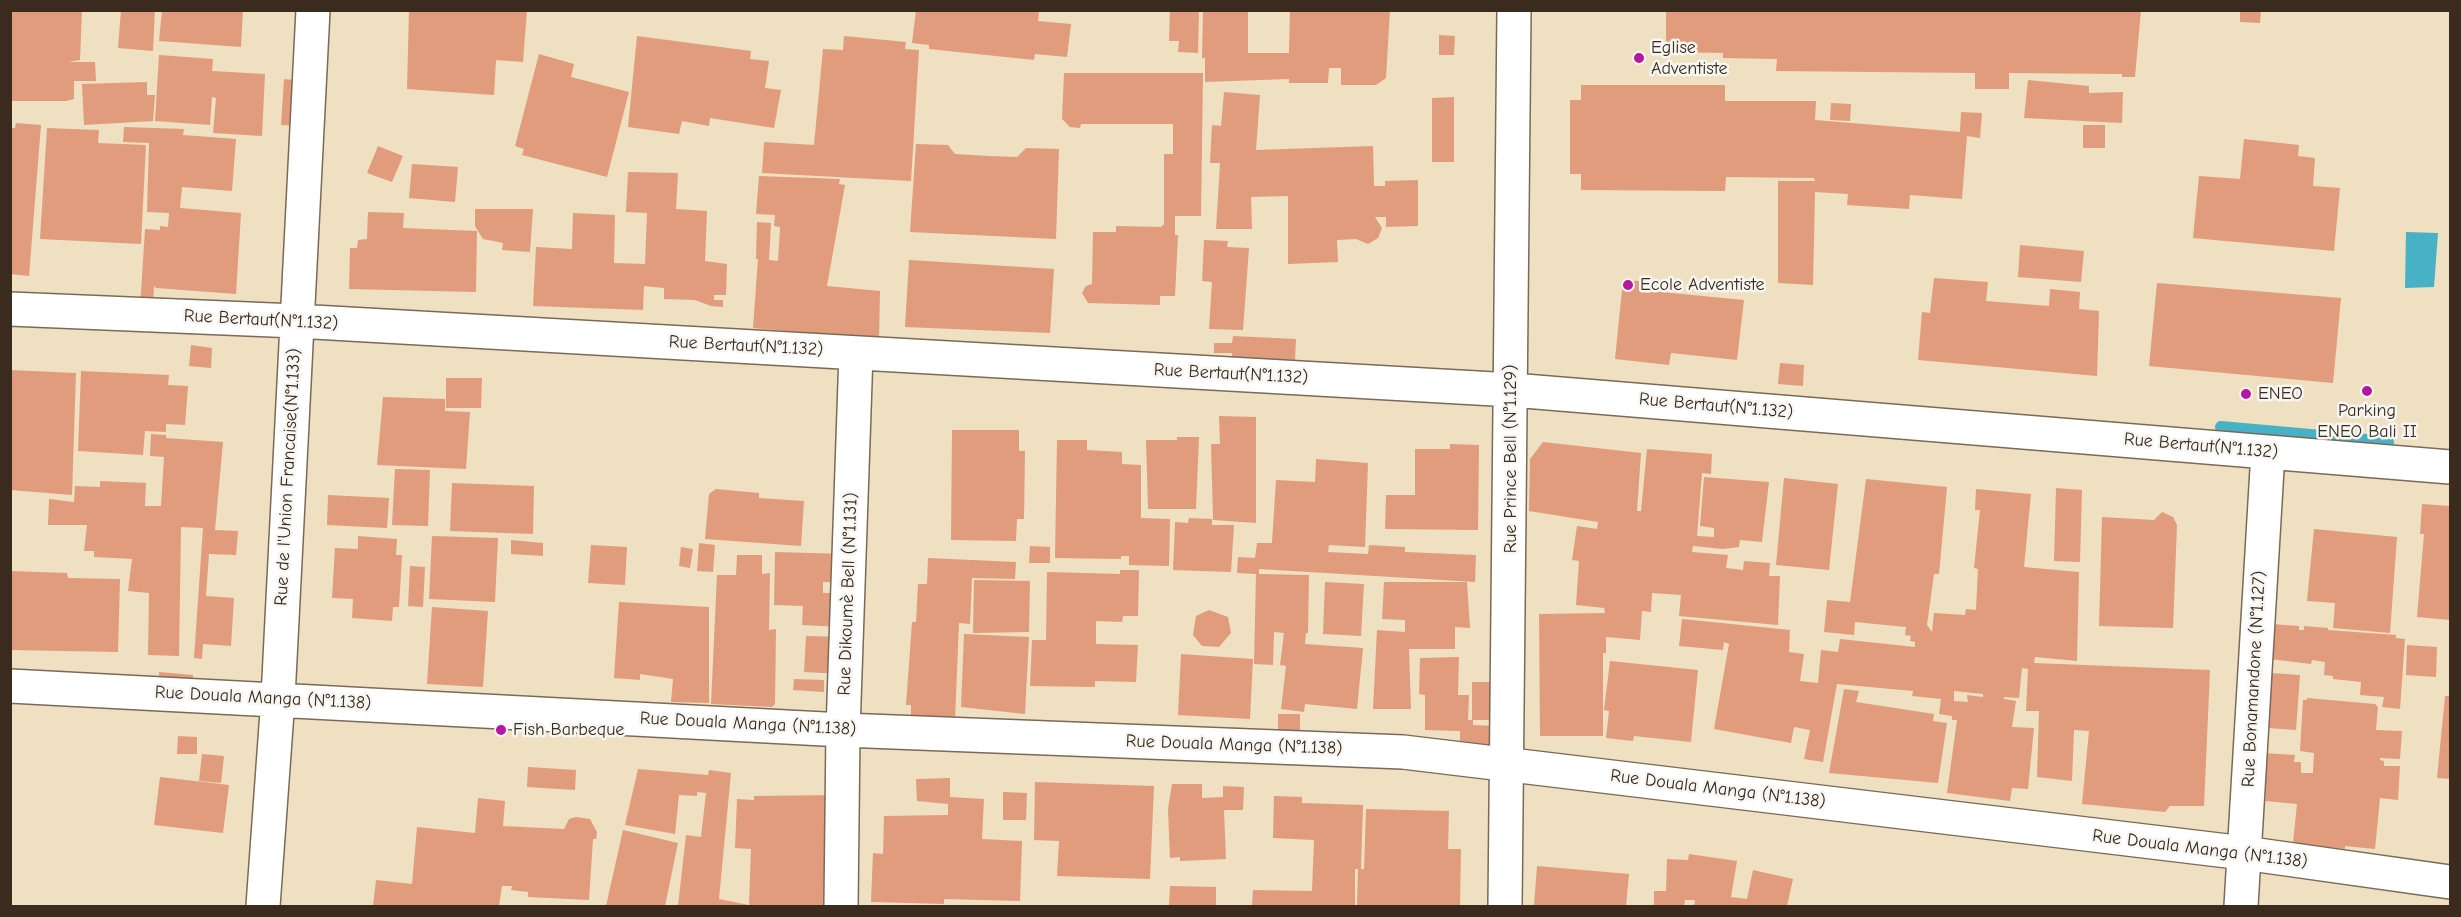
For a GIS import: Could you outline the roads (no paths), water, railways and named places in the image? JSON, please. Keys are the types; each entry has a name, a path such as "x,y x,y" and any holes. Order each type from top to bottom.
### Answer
{"street":[{"name":"Rue de l'Union Francaise(N°1.133)","path":"263,906 278,698 313,10"},
{"name":"Rue Prince Bell (N°1.129)","path":"1505,906 1509,764 1514,10"},
{"name":"Rue Bertaut(N°1.132)","path":"10,309 296,321 1512,390 2451,467"},
{"name":"Rue Dikoumè Bell (N°1.131)","path":"841,906 843,730 856,353"},
{"name":"Rue Bonamandone (N°1.127)","path":"2241,906 2268,452"},
{"name":"Rue Douala Manga (N°1.138)","path":"10,686 278,698 843,730 1403,752 2244,853 2451,882"}],"water":[{"path":"2406,232 2438,233 2434,287 2405,288"}],"waterway":[{"path":"2221,427 2388,442"}],"place":[{"name":"Eglise Adventiste","path":"1639,58"},
{"name":"Ecole Adventiste","path":"1628,285"},
{"name":"Parking ENEO Bali II","path":"2367,391"},
{"name":"ENEO","path":"2246,394"},
{"name":"Fish Barbeque","path":"501,730"}]}
